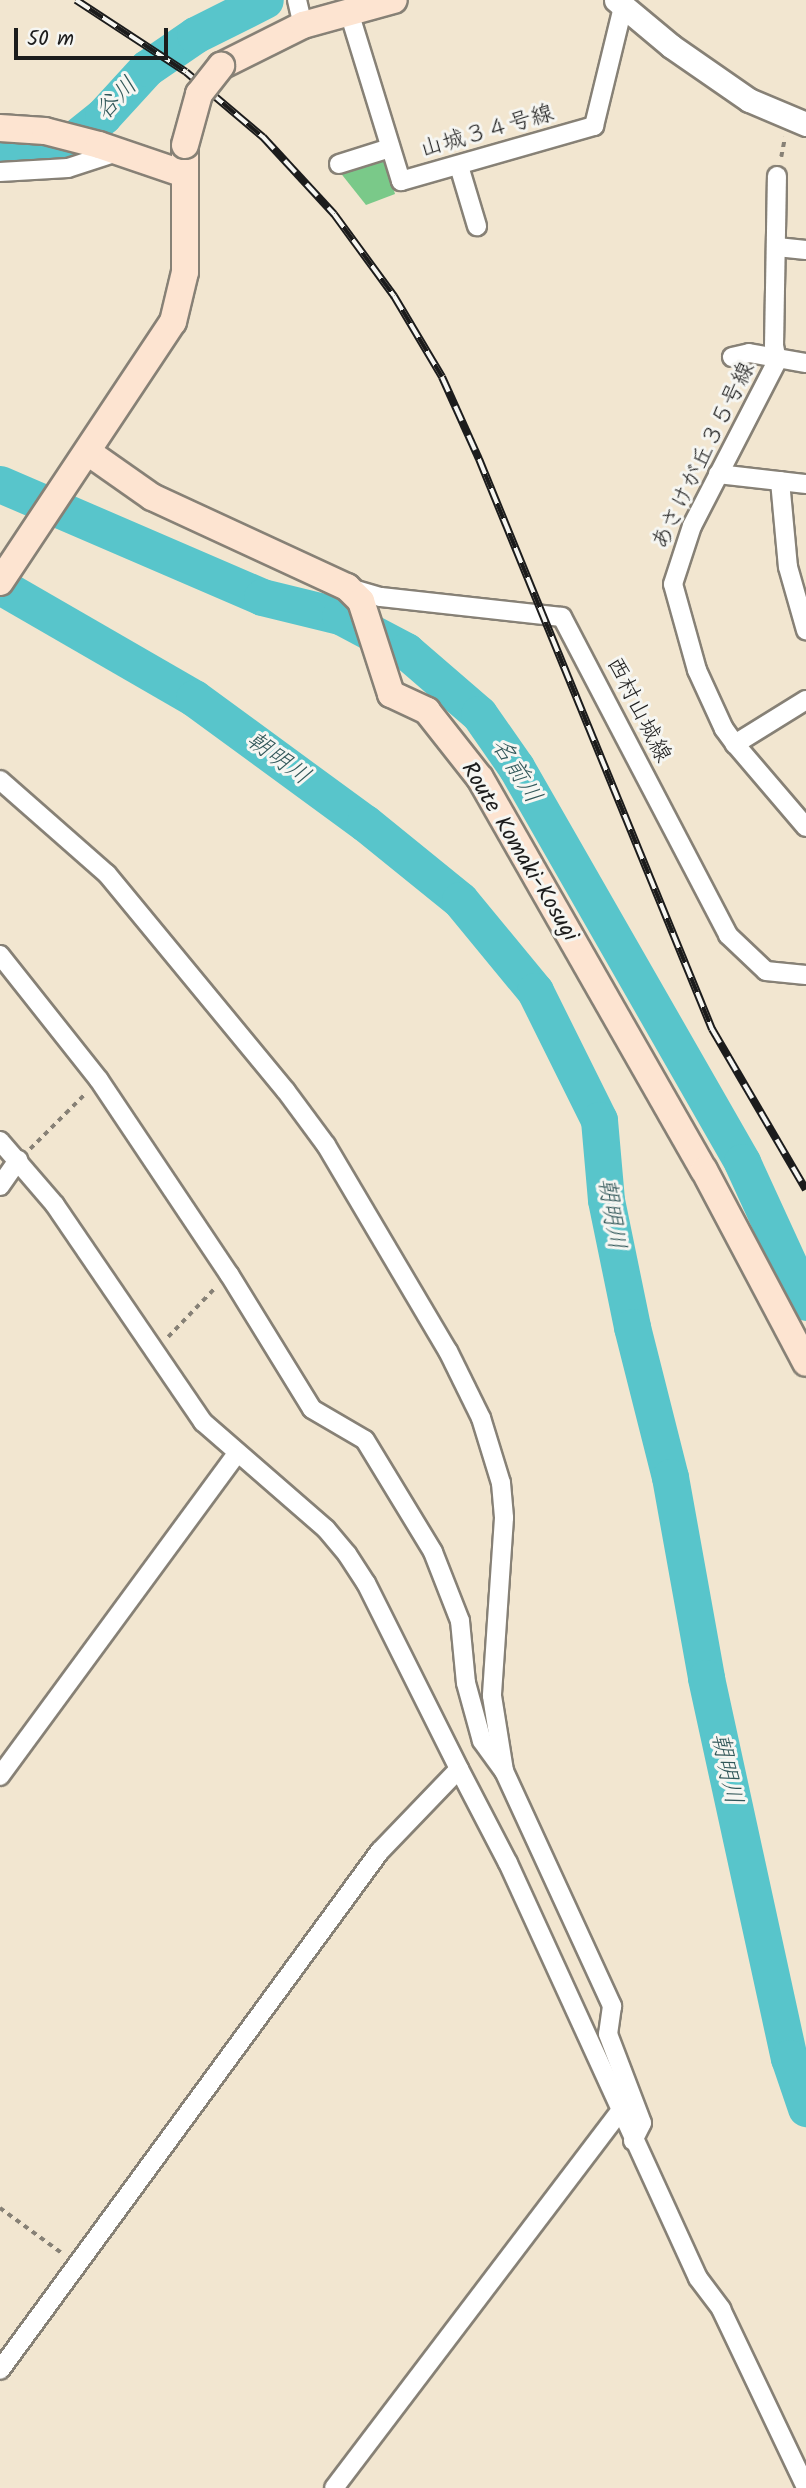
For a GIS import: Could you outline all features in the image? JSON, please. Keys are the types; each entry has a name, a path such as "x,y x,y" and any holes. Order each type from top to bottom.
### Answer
{"main road":[{"path":"0,582 83,461 173,321 184,272 185,145 198,94 221,66 300,13 349,12 394,0"},
{"path":"0,128 45,131 110,148 184,174"},
{"path":"83,461 354,594"},
{"name":"Route Komaki-Kosugi","path":"354,594 391,694 427,711 480,778 704,1170 806,1363"}],"street":[{"name":"山城３４号線","path":"349,12 401,181 594,126 619,4"},
{"path":"619,4 749,100 806,124"},
{"path":"0,172 68,168 110,148"},
{"path":"339,164 390,148"},
{"path":"459,166 477,226"},
{"name":"あさけが丘３５号線","path":"777,176 774,345 777,361 718,474 682,552 673,595 704,689 735,744 806,827"},
{"path":"777,247 806,250"},
{"path":"732,357 749,353 777,361 806,363"},
{"path":"718,474 806,484"},
{"path":"780,481 788,567 806,630"},
{"name":"西村山城線","path":"354,594 562,617 728,934 766,971 806,975"},
{"path":"735,744 806,700"},
{"path":"0,780 107,874 286,1091 326,1145 448,1351 481,1418 501,1483 504,1518 492,1696 504,1771 612,2006 608,2034 642,2123 634,2141"},
{"path":"0,955 99,1080 229,1274 294,1384 312,1409 365,1440 433,1552 460,1621 466,1682 482,1741 492,1761 504,1771"},
{"path":"0,1141 55,1205 203,1422 236,1455 288,1495 347,1554 372,1593 508,1863 619,2112 698,2278 721,2309 780,2424 806,2487"},
{"path":"0,1185 18,1160"},
{"path":"0,1776 236,1455"},
{"path":"0,2370 380,1851 460,1769"},
{"path":"334,2488 619,2112"}],"path":[{"path":"777,176 785,134"},
{"path":"18,1160 99,1080"},
{"path":"155,1351 229,1274"},
{"path":"0,2208 79,2265"}],"green space":[{"path":"376,159 386,163 395,194 366,205 339,171"}],"waterway":[{"name":"谷川","path":"0,152 58,152 103,116 147,68 195,35 265,0"},
{"name":"名前川","path":"0,484 262,597 340,616 406,651 479,714 516,767 742,1162 806,1302"},
{"name":"朝明川","path":"0,586 194,698 365,823 460,900 535,991 599,1120 606,1200 632,1327 670,1477 706,1678 789,2058 806,2108"}],"railway":[{"path":"76,0 186,72 263,137 334,214 394,296 442,377 479,459 712,1029 806,1190"}]}
